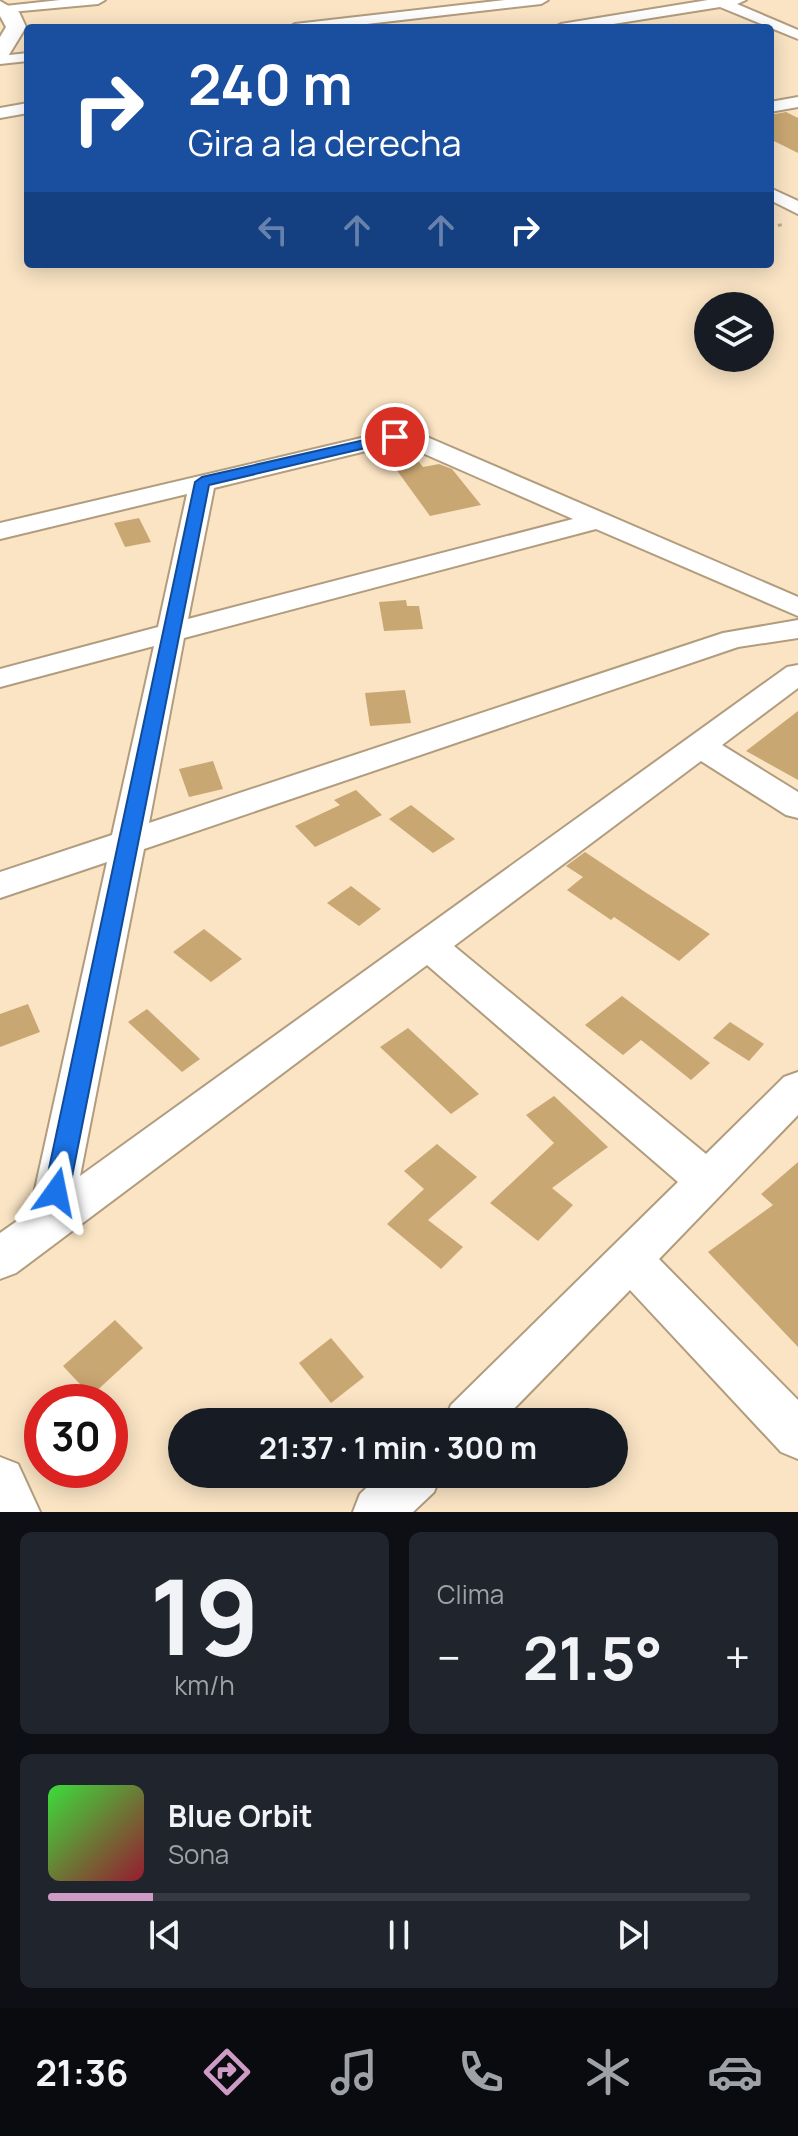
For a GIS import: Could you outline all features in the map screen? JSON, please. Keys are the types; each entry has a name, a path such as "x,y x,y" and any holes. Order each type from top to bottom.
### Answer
{"main road":[{"path":"0,57 5,18"}],"street":[{"path":"5,18 98,0"},
{"path":"331,24 478,4 541,0"},
{"path":"584,24 739,0"},
{"path":"718,1 772,24"},
{"path":"402,16 415,24"},
{"path":"774,25 798,35"},
{"path":"0,57 24,57"},
{"path":"774,107 795,104"},
{"path":"0,113 24,109"},
{"path":"774,195 798,208"},
{"path":"0,531 395,437 418,442 798,607"},
{"path":"50,1221 202,482"},
{"path":"0,678 598,520"},
{"path":"0,885 733,639 798,629"},
{"path":"0,1259 798,674"},
{"path":"701,746 798,807"},
{"path":"428,945 707,1181"},
{"path":"482,1408 798,1089"},
{"path":"630,1259 798,1435"},
{"path":"0,1482 15,1512"},
{"path":"378,1512 402,1488"}],"building":[{"path":"786,112 798,118 798,153 774,141 774,114"},
{"path":"410,451 423,467 439,464 452,469 481,505 430,516 385,454"},
{"path":"139,518 151,542 125,547 114,523"},
{"path":"406,600 407,606 419,606 423,629 384,631 379,602"},
{"path":"405,690 411,723 370,726 365,693"},
{"path":"798,711 798,780 746,751"},
{"path":"213,761 223,789 189,797 179,769"},
{"path":"356,790 382,815 315,847 295,826 340,805 334,800"},
{"path":"411,805 455,839 433,853 389,819"},
{"path":"585,852 710,934 679,961 614,917 611,920 567,890 583,877 566,866"},
{"path":"351,886 381,909 359,926 327,903"},
{"path":"204,929 242,959 211,982 173,952"},
{"path":"622,996 710,1063 691,1080 641,1040 623,1055 585,1025"},
{"path":"28,1004 40,1032 0,1047 0,1014"},
{"path":"147,1009 200,1059 182,1072 128,1022"},
{"path":"730,1022 764,1044 749,1061 713,1038"},
{"path":"408,1028 479,1094 451,1114 380,1047"},
{"path":"554,1096 608,1147 552,1188 573,1205 538,1241 490,1203 554,1143 526,1115"},
{"path":"437,1144 477,1177 428,1220 463,1247 441,1269 387,1224 424,1189 404,1171"},
{"path":"798,1162 798,1347 708,1252 773,1205 761,1194"},
{"path":"115,1320 143,1348 104,1384 80,1384 63,1366"},
{"path":"331,1338 364,1377 331,1403 299,1363"}],"route":[{"path":"56,1192 202,482 395,437"}]}
